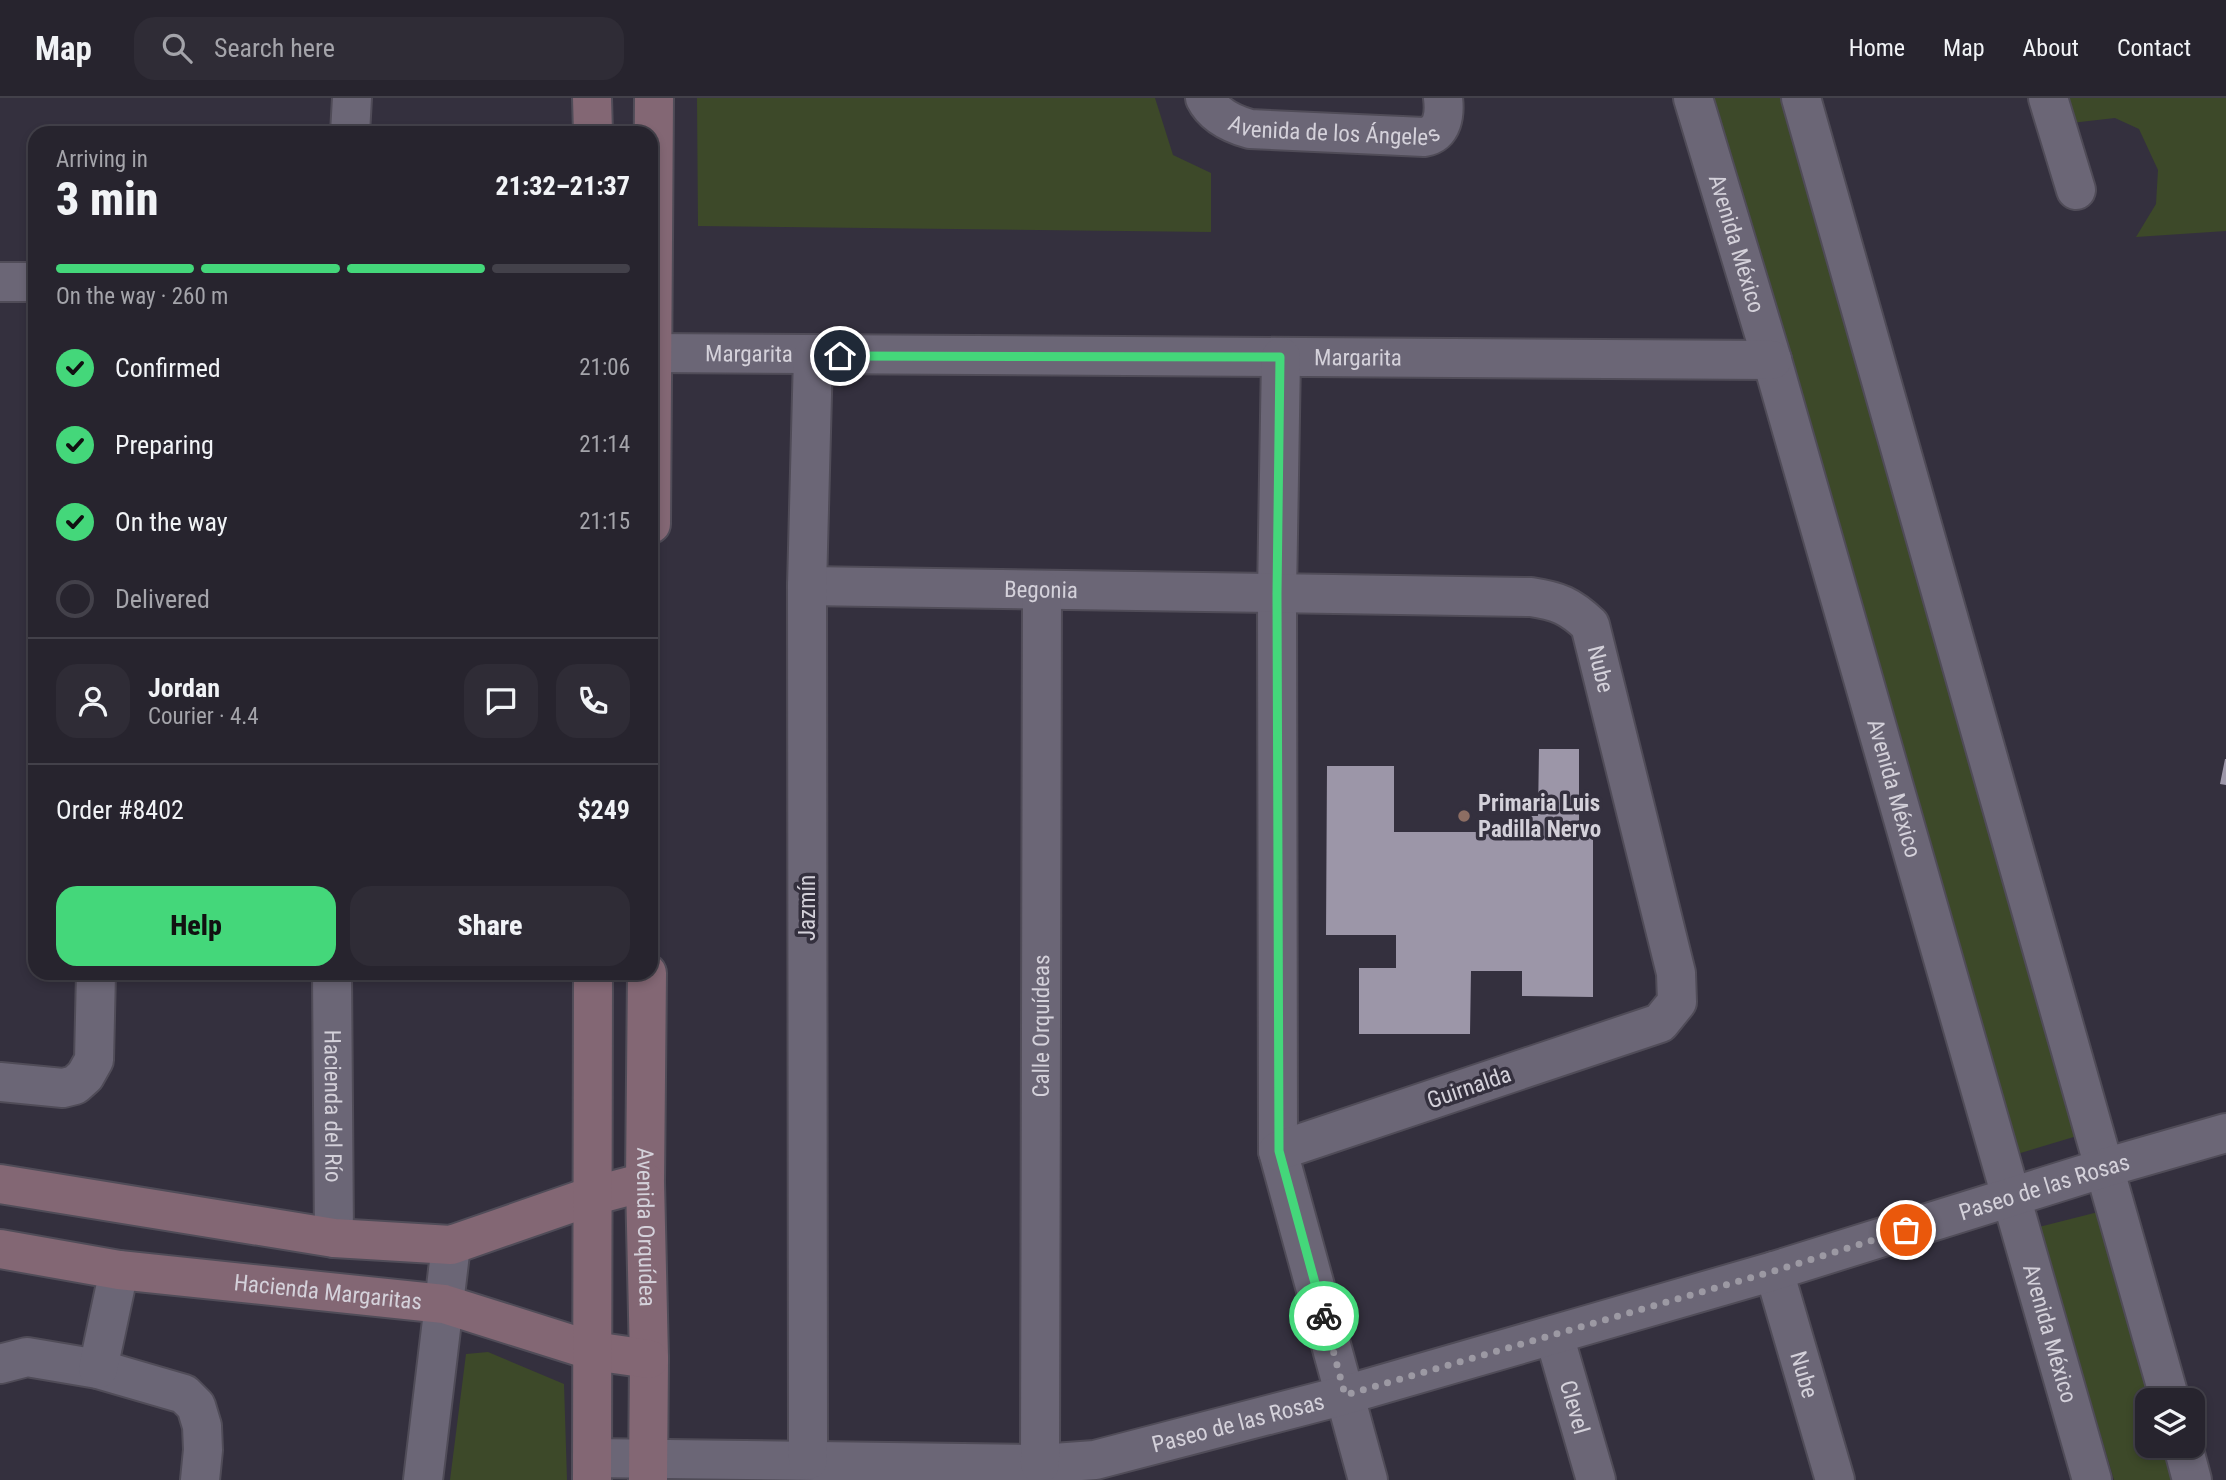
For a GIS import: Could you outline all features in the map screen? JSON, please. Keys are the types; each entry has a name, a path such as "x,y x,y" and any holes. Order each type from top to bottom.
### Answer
{"street":[{"path":"350,126 352,98"},
{"path":"592,98 593,126"},
{"path":"654,98 654,126"},
{"name":"Avenida de los Ángeles","path":"1205,98 1219,115 1233,124 1250,129 1424,136 1438,130 1443,121 1443,98"},
{"name":"Avenida México","path":"1693,98 1772,360 2092,1480"},
{"path":"1801,98 2167,1388"},
{"path":"2048,98 2077,190"},
{"path":"0,282 28,282"},
{"name":"Margarita","path":"658,354 1772,360"},
{"name":"Jazmín","path":"808,1460 807,586 813,356"},
{"path":"1280,357 1277,594 1279,1151 1368,1480"},
{"name":"Begonia","path":"807,586 1277,594"},
{"name":"Calle Orquídeas","path":"1040,1464 1042,590"},
{"name":"Nube","path":"1277,594 1531,597 1552,600 1573,609 1590,625 1676,973 1677,1002 1660,1023"},
{"path":"0,1082 63,1088 75,1085 85,1076 94,1060 96,980"},
{"name":"Hacienda del Río","path":"332,980 334,1238"},
{"path":"592,1469 593,980"},
{"name":"Avenida Orquídea","path":"647,980 645,1182 649,1359 648,1470"},
{"name":"Guirnalda","path":"1279,1151 1660,1023"},
{"name":"Paseo de las Rosas","path":"592,1469 648,1470 808,1460 1040,1464 1095,1460 1345,1395 1554,1335 2226,1133"},
{"path":"0,1184 334,1238 451,1245 592,1196 645,1182"},
{"path":"424,1480 451,1245"},
{"name":"Hacienda Margaritas","path":"0,1249 119,1270 444,1304 593,1351 649,1359"},
{"path":"98,1369 119,1270"},
{"name":"Nube","path":"1774,1271 1835,1480"},
{"name":"Clevel","path":"1554,1335 1596,1480"},
{"path":"0,1364 27,1357 98,1369 184,1394 196,1406 202,1426 200,1480"},
{"path":"2186,1458 2192,1480"}],"green space":[{"path":"697,98 1155,98 1173,155 1211,173 1211,232 698,226"},
{"path":"1706,98 1784,98 2087,1133 2017,1154"},
{"path":"2060,98 2226,98 2226,231 2136,237 2156,204 2158,170 2139,129 2115,118 2071,123"},
{"path":"2106,1210 2157,1388 2135,1388 2135,1458 2177,1458 2183,1480 2114,1480 2039,1227"},
{"path":"488,1352 564,1384 567,1480 450,1480 466,1354"}],"building":[{"path":"1539,749 1579,749 1579,827 1593,826 1593,997 1522,996 1522,971 1471,971 1470,1034 1359,1034 1359,968 1396,968 1396,935 1326,935 1327,766 1394,766 1394,832 1529,832 1529,816 1538,816"},
{"path":"2226,759 2226,785 2220,784"}],"way so far":[{"path":"1324,1316 1345,1395 1906,1230"}],"place":[{"name":"Primaria Luis Padilla Nervo","path":"1464,816"}],"route":[{"path":"840,356 1280,357 1277,594 1279,1151 1324,1316"}]}
